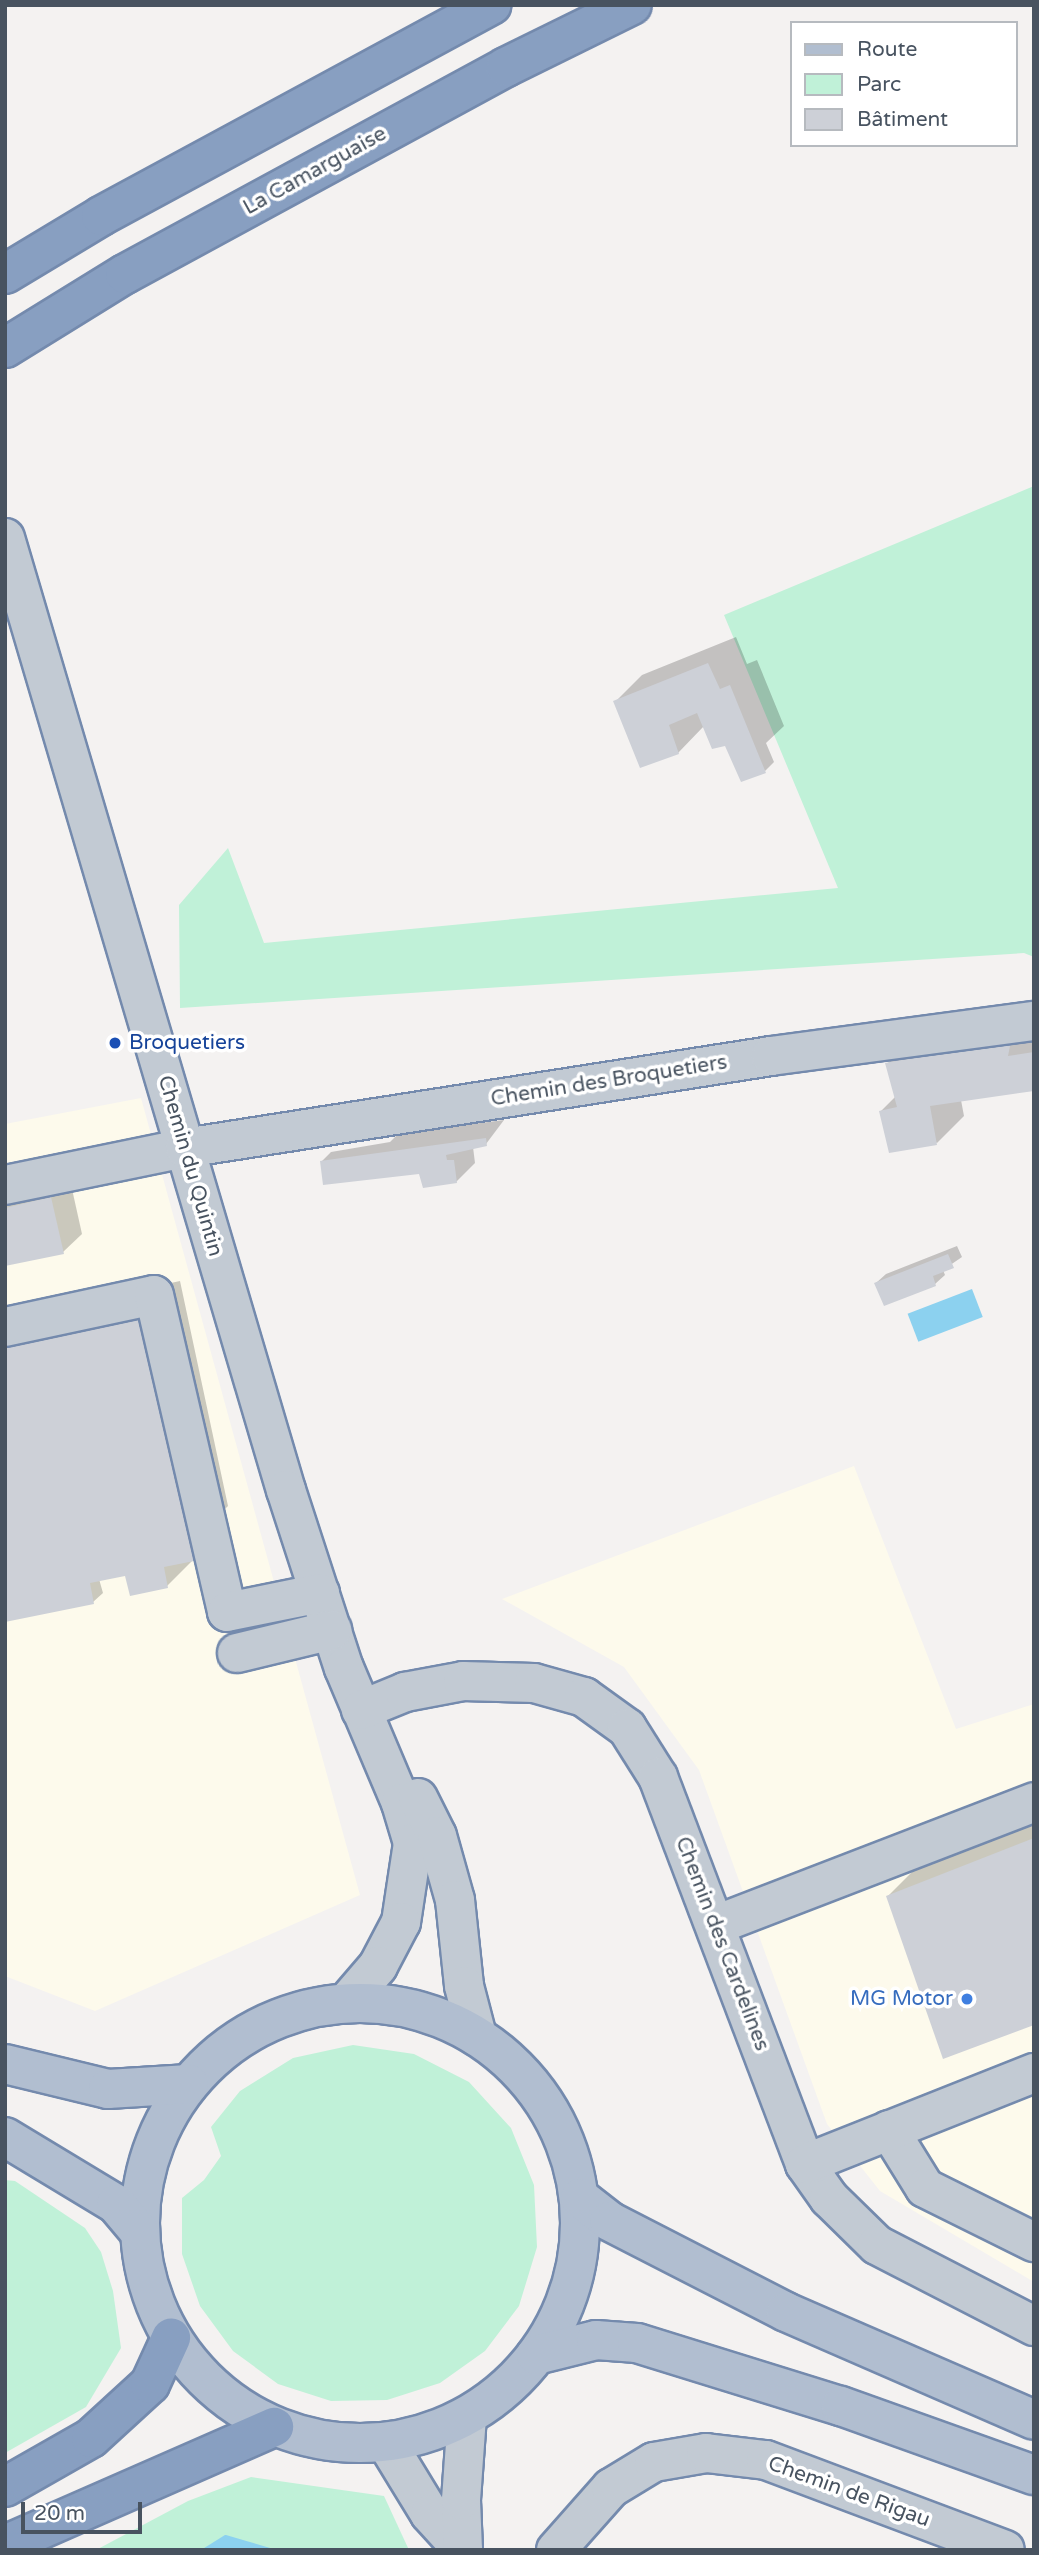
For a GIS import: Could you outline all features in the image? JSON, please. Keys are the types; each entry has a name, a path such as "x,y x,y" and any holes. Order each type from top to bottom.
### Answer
{"highway":[{"path":"5,274 101,216 492,5"},
{"name":"La Camarguaise","path":"5,348 125,274 506,67 632,5"},
{"path":"12,2481 91,2438 150,2384 171,2338"},
{"path":"5,2545 274,2427"}],"main road":[{"path":"347,2003 392,2005 436,2016 477,2036 516,2066 547,2105 569,2150 580,2198 579,2254 564,2307 536,2356 505,2389 467,2416 428,2433 386,2441 336,2441 274,2427 209,2384 171,2338 144,2268 139,2231 146,2169 156,2138 189,2084 221,2052 259,2027 302,2011 347,2003"},
{"path":"5,2064 108,2089 189,2084"},
{"path":"7,2140 116,2204 139,2231"},
{"path":"580,2198 609,2221 786,2312 1034,2420"},
{"path":"536,2356 596,2340 637,2343 841,2406 1034,2475"}],"street":[{"name":"Chemin du Quintin","path":"5,538 320,1593 360,1710 401,1803 413,1843 401,1922 378,1966 347,2003"},
{"name":"Chemin des Broquetiers","path":"5,1185 185,1147 771,1056 1034,1021"},
{"path":"5,1327 153,1296 227,1612 320,1593"},
{"path":"237,1653 332,1630"},
{"name":"Chemin des Cardelines","path":"360,1710 405,1692 463,1681 534,1683 584,1697 627,1728 658,1777 805,2164 829,2198 877,2245 1034,2326"},
{"name":"Chemin du Quintin","path":"360,1710 391,1745 437,1836 456,1900 464,1986 477,2036"},
{"path":"716,1925 1034,1802"},
{"path":"805,2164 1034,2073"},
{"path":"889,2130 925,2188 1034,2242"},
{"path":"463,2550 462,2450 467,2416"},
{"path":"386,2441 430,2514 463,2550"},
{"name":"Chemin de Rigau","path":"556,2550 611,2488 654,2462 706,2453 766,2460 1005,2550"}],"shaded area":[{"path":"141,1098 360,1895 95,2011 5,1976 5,1124"},
{"path":"854,1466 956,1729 1034,1704 1034,2282 880,2191 827,2124 699,1770 624,1667 502,1599"}],"green space":[{"path":"1034,486 1034,957 1024,953 180,1008 179,905 228,848 264,943 838,888 724,615"},
{"path":"353,2045 414,2054 469,2082 511,2128 534,2185 537,2247 519,2306 485,2351 440,2383 387,2400 331,2401 278,2384 233,2351 200,2306 182,2254 182,2198 204,2180 221,2156 211,2127 240,2091 293,2058"},
{"path":"5,2180 15,2181 85,2228 101,2252 113,2291 121,2348 86,2407 5,2453"},
{"path":"251,2477 384,2496 409,2550 96,2550 188,2501"}],"water":[{"path":"972,1289 983,1317 918,1342 908,1314"},
{"path":"226,2535 277,2550 201,2550"}],"building":[{"path":"708,663 720,689 730,685 766,773 741,782 725,746 712,749 697,713 669,725 679,754 640,768 613,701"},
{"path":"1011,1041 1008,1056 1034,1052 1034,1091 930,1106 937,1145 889,1153 879,1111 897,1107 885,1063"},
{"path":"486,1138 487,1146 446,1155 447,1160 454,1160 457,1183 423,1188 419,1174 323,1185 320,1161"},
{"path":"51,1197 64,1254 5,1266 5,1208"},
{"path":"948,1254 954,1268 933,1276 936,1286 884,1306 874,1283"},
{"path":"146,1314 199,1560 164,1567 168,1588 130,1596 125,1576 90,1583 94,1604 5,1622 5,1345"},
{"path":"1034,1838 1034,2025 943,2059 886,1896"}],"place":[{"name":"Broquetiers","path":"115,1043"},
{"name":"MG Motor","path":"967,1999"}]}
